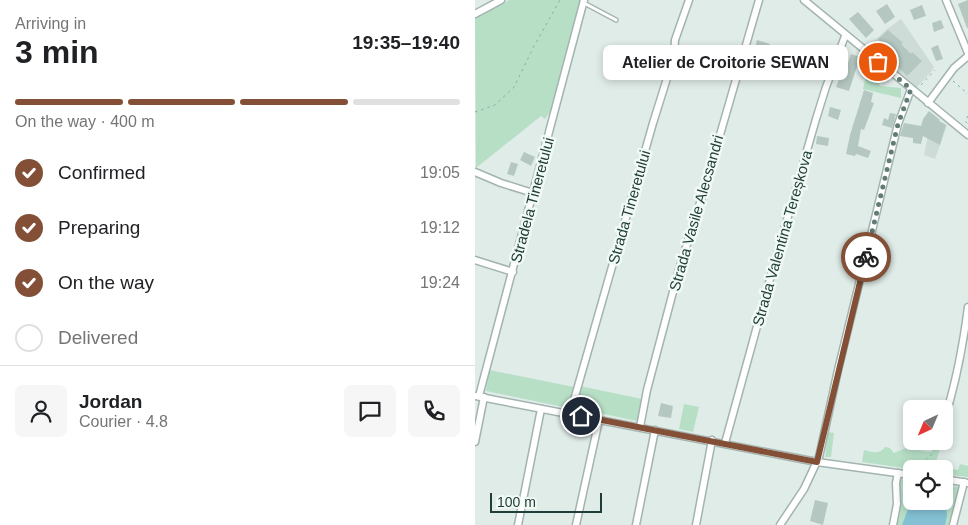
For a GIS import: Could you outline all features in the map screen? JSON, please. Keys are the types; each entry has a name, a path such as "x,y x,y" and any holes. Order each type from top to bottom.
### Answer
{"street":[{"path":"475,14 501,0"},
{"name":"Strada Tineretului","path":"570,414 674,56 675,40 689,0"},
{"name":"Strada Vasile Alecsandri","path":"640,427 647,390 678,272 705,190 759,0"},
{"path":"804,0 845,36 914,89 968,135"},
{"path":"929,103 948,76 968,55 946,0"},
{"name":"Stradela Tineretului","path":"475,442 479,397 584,2"},
{"name":"Strada Valentina Tereșkova","path":"725,443 823,95 845,36"},
{"path":"780,525 804,489 817,462 898,124 914,89"},
{"path":"475,172 533,193"},
{"path":"475,260 513,272"},
{"path":"950,400 967,329 968,307"},
{"path":"479,397 712,440 817,462 903,474"},
{"path":"518,525 541,409"},
{"path":"576,525 599,420"},
{"path":"636,525 655,430"},
{"path":"696,525 712,440"},
{"path":"893,525 897,504 896,483 898,473"},
{"path":"953,480 966,482 953,525"}],"lane":[{"name":"Stradela Tineretului","path":"584,2 616,20"}],"path":[{"path":"475,112 495,105 514,87 560,0"},
{"path":"914,89 935,70"},
{"path":"948,76 968,94"},
{"path":"968,116 965,121 968,124"},
{"path":"926,460 934,450"}],"shaded area":[{"path":"901,19 934,67 916,88 868,47"},
{"path":"939,121 947,125 935,159 924,155 928,135"}],"green space":[{"path":"509,0 582,0 555,105 545,119 541,116 476,168 475,18"},
{"path":"869,62 882,72 880,86 901,88 901,98 863,89"},
{"path":"489,370 574,387 568,408 486,391"},
{"path":"580,386 642,399 637,421 576,408"},
{"path":"684,404 699,407 693,432 679,429"},
{"path":"828,432 834,433 831,457 825,457"},
{"path":"885,447 890,448 894,453 903,449 939,450 937,460 903,460 903,468 862,462 864,450 878,452"},
{"path":"960,464 968,466 968,477 953,475 953,469 958,470"},
{"path":"900,479 903,479 903,510 953,510 953,486 959,487 950,525 896,525 900,508"}],"water":[{"path":"908,510 946,510 945,525 902,525"}],"building":[{"path":"968,0 968,28 967,28 958,4"},
{"path":"887,4 895,17 885,24 876,11"},
{"path":"922,5 926,16 914,20 910,10"},
{"path":"858,12 874,30 866,38 849,19"},
{"path":"941,20 944,28 934,32 932,23"},
{"path":"888,30 903,43 901,44 911,54 912,52 922,61 907,76 896,65 894,68 875,52 883,44 878,39"},
{"path":"757,40 770,44 767,54 754,51"},
{"path":"938,45 943,59 936,61 931,48"},
{"path":"851,54 860,57 849,91 836,87 840,77 843,78"},
{"path":"864,90 873,93 871,102 874,103 864,130 861,129 858,146 871,151 868,158 856,154 855,156 846,154"},
{"path":"830,107 841,110 838,120 828,116"},
{"path":"929,111 946,125 940,145 923,136 921,144 913,143 913,138 900,136 904,123 921,126 923,119"},
{"path":"890,113 896,114 892,128 882,125 884,118 888,120"},
{"path":"817,136 829,138 828,146 816,144"},
{"path":"524,152 535,157 531,166 520,160"},
{"path":"511,162 518,164 514,176 507,174"},
{"path":"661,403 673,406 671,418 658,416"},
{"path":"815,500 828,503 823,525 810,521"}],"way so far":[{"path":"866,257 898,124 911,89 878,62"}],"place":[{"name":"Atelier de Croitorie SEWAN","path":"878,62"}],"route":[{"path":"581,416 712,440 817,462 866,257"}]}
